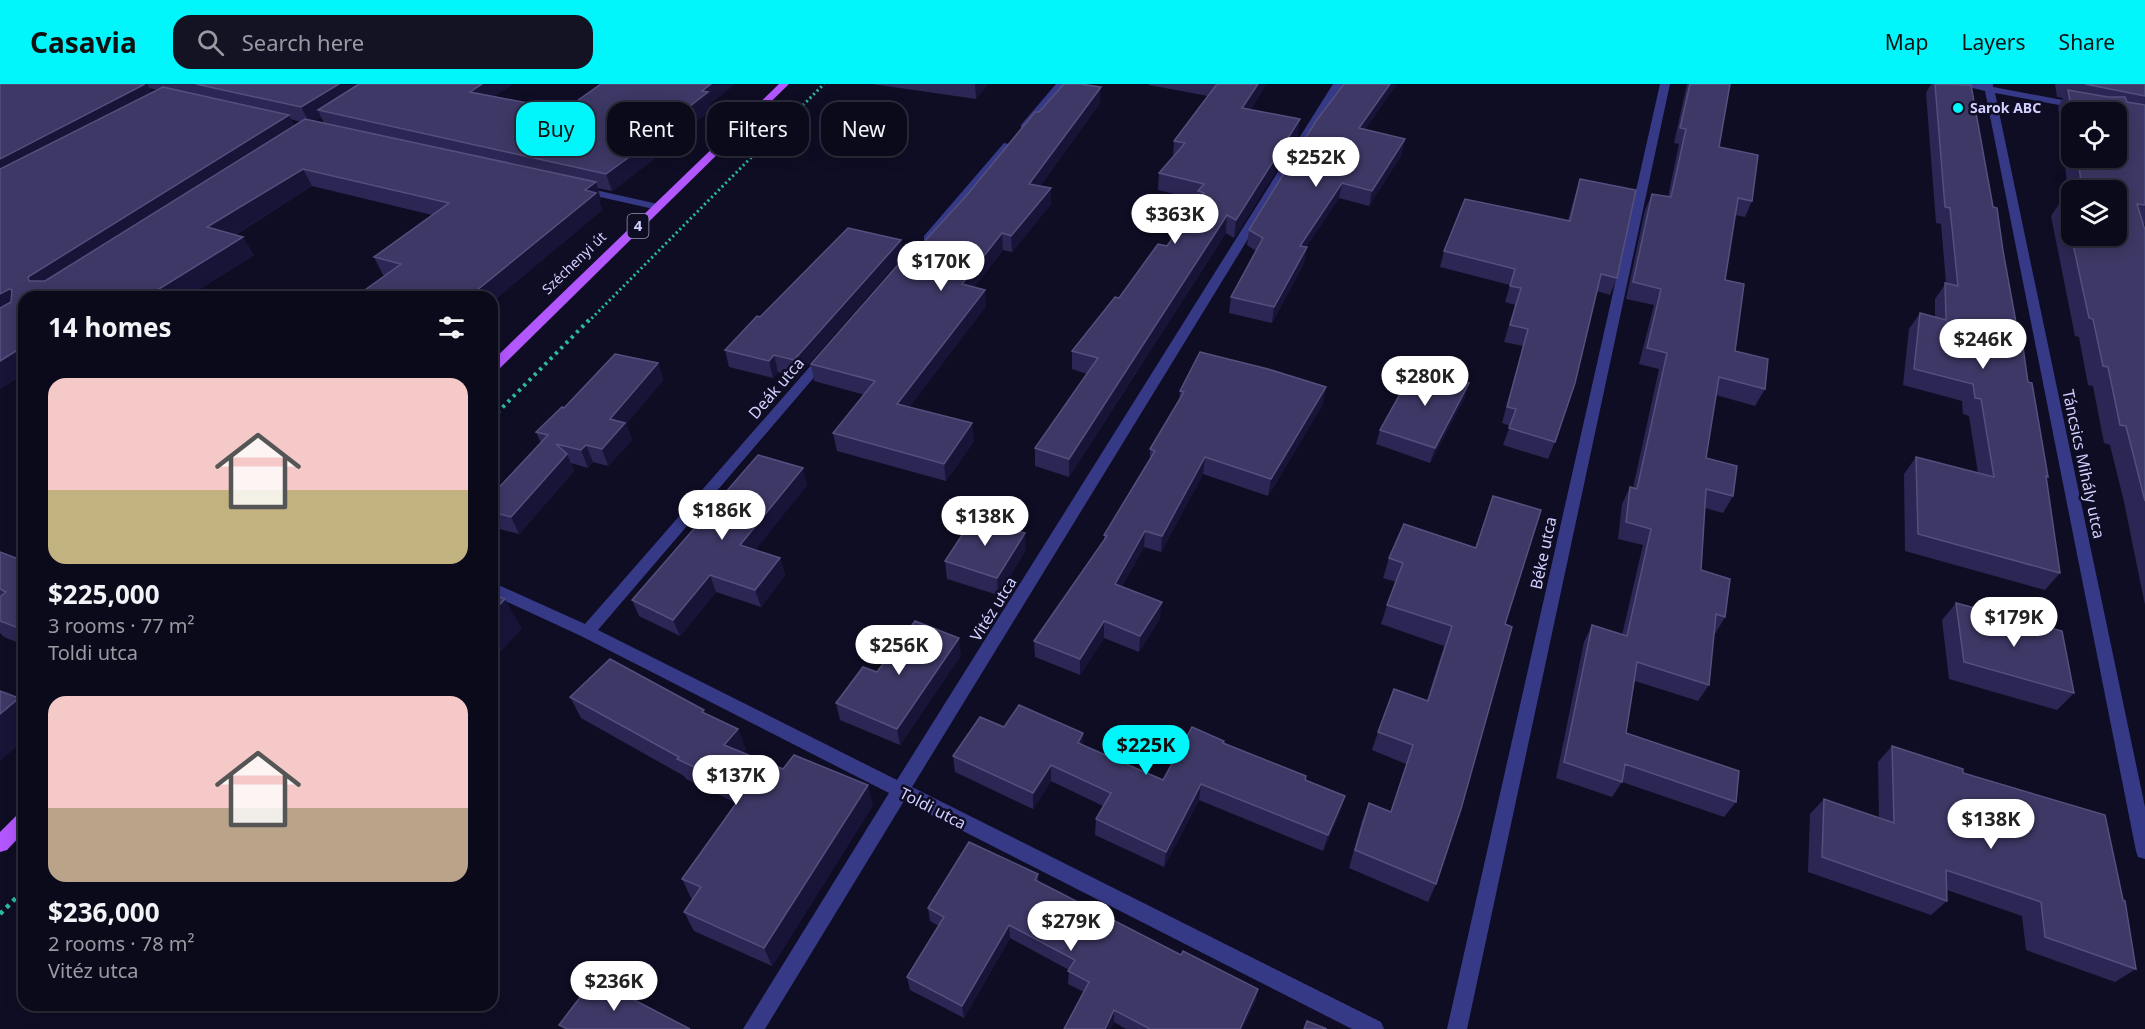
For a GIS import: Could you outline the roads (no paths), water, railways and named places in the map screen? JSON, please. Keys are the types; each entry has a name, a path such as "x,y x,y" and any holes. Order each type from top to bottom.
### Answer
{"main road":[{"name":"Széchenyi út","path":"498,362 784,84"},
{"path":"0,844 18,826"}],"street":[{"path":"921,246 1061,84"},
{"name":"Vitéz utca","path":"753,1029 902,792 1338,84"},
{"name":"Béke utca","path":"1457,1029 1665,84"},
{"path":"1961,84 1988,87 2061,102"},
{"name":"Táncsics Mihály utca","path":"1988,87 2145,850"},
{"path":"566,187 658,207"},
{"name":"Deák utca","path":"587,632 836,345"},
{"name":"Toldi utca","path":"498,591 587,632 1374,1029"}],"place":[{"name":"Sarok ABC","path":"1958,108"}]}
